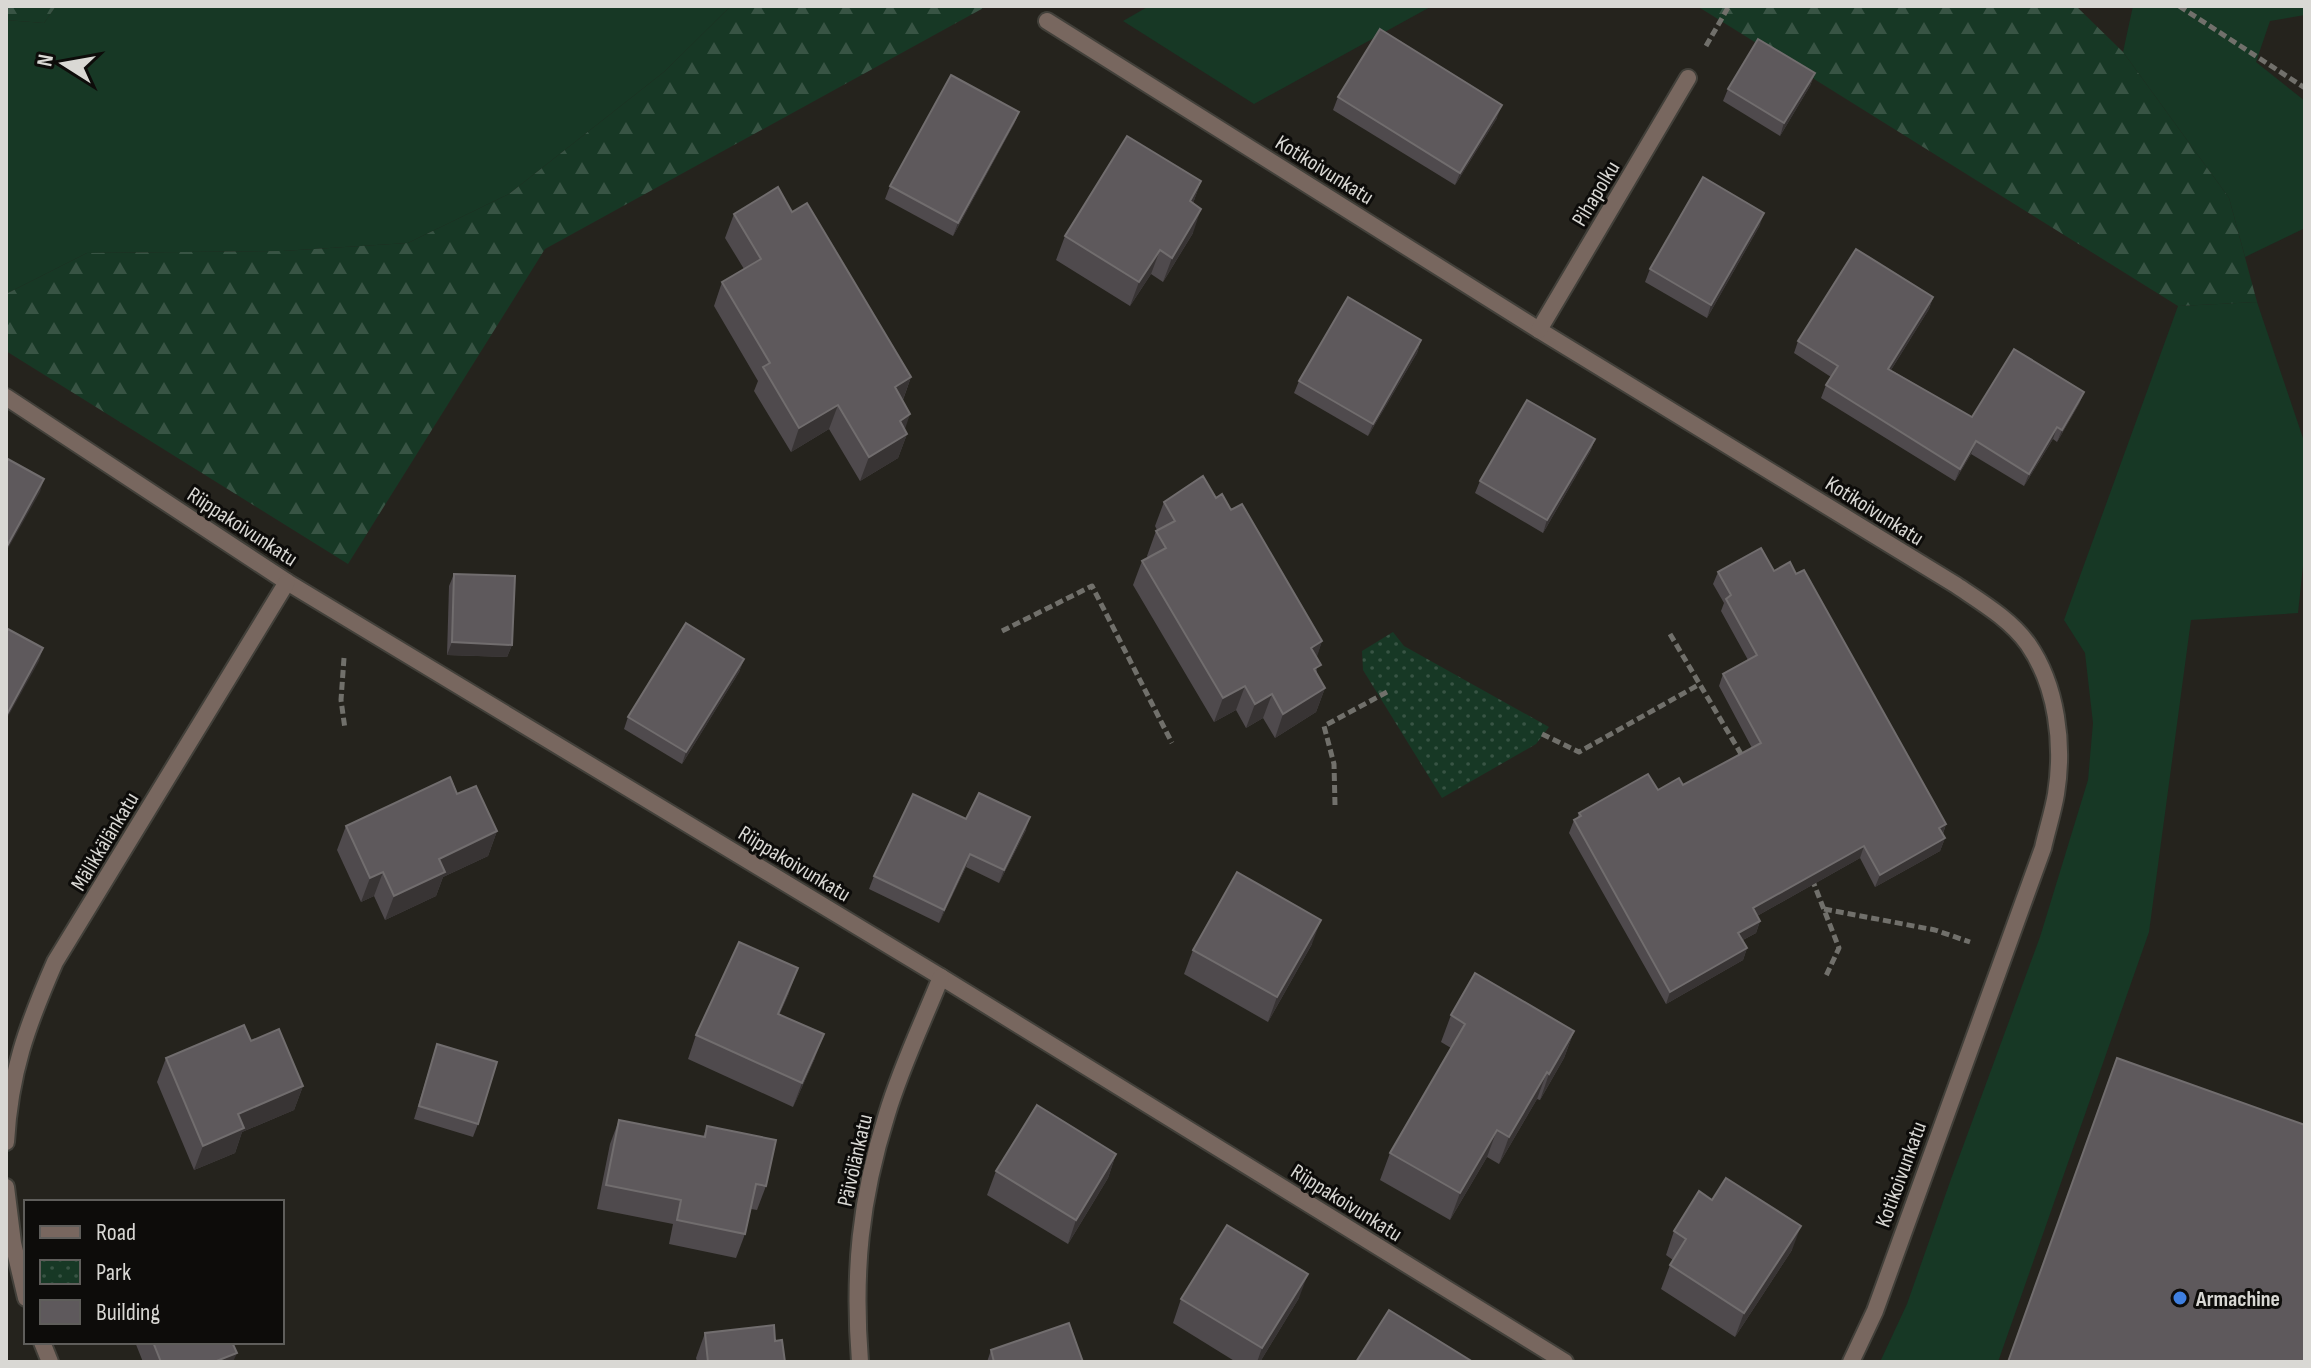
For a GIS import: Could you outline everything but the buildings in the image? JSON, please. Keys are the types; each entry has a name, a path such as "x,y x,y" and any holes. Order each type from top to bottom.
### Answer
{"street":[{"name":"Kotikoivunkatu","path":"1047,21 1539,330 1956,585 1993,610 2027,642 2043,671 2054,704 2059,744 2057,792 2043,848 1875,1311 1851,1362"},
{"name":"Pihapolku","path":"1539,330 1688,78"},
{"name":"Riippakoivunkatu","path":"6,397 287,582 941,977 1565,1362"},
{"name":"Mälikkälänkatu","path":"6,1142 15,1069 30,1020 55,962 287,582"},
{"name":"Päivölänkatu","path":"860,1362 856,1272 872,1167 887,1112 941,977"},
{"path":"6,1187 13,1243 24,1290"}],"path":[{"path":"1688,78 1729,6"},
{"path":"2179,6 2305,88"},
{"path":"1002,631 1092,586 1172,743"},
{"path":"1670,634 1746,763"},
{"path":"345,650 341,700 345,729"},
{"path":"1542,734 1579,752 1700,684"},
{"path":"1335,805 1334,764 1324,726 1387,692"},
{"path":"1808,868 1839,948 1825,978"},
{"path":"1824,909 1935,930 2005,953"}],"green space":[{"path":"6,6 56,6 44,23 6,20"},
{"path":"56,6 731,6 664,72 509,194 408,243 283,251 87,253 6,294 6,20 44,23"},
{"path":"731,6 987,6 545,249 348,564 6,351 6,294 87,253 283,251 408,243 509,194 664,72"},
{"path":"1149,6 1432,6 1254,104 1123,21"},
{"path":"1697,6 2076,6 2123,52 2229,198 2257,302 2178,306"},
{"path":"2133,6 2305,6 2305,15 2270,21 2256,62 2305,101 2305,228 2245,257 2229,198 2123,52"},
{"path":"2257,302 2305,444 2305,547 2298,613 2191,620 2149,932 1998,1362 1880,1362 1907,1304 2040,937 2088,780 2093,723 2085,653 2064,620 2178,306"},
{"path":"1393,632 1404,646 1549,727 1536,744 1442,798 1363,670 1362,651"}],"place":[{"name":"Armachine","path":"2180,1298"}]}
